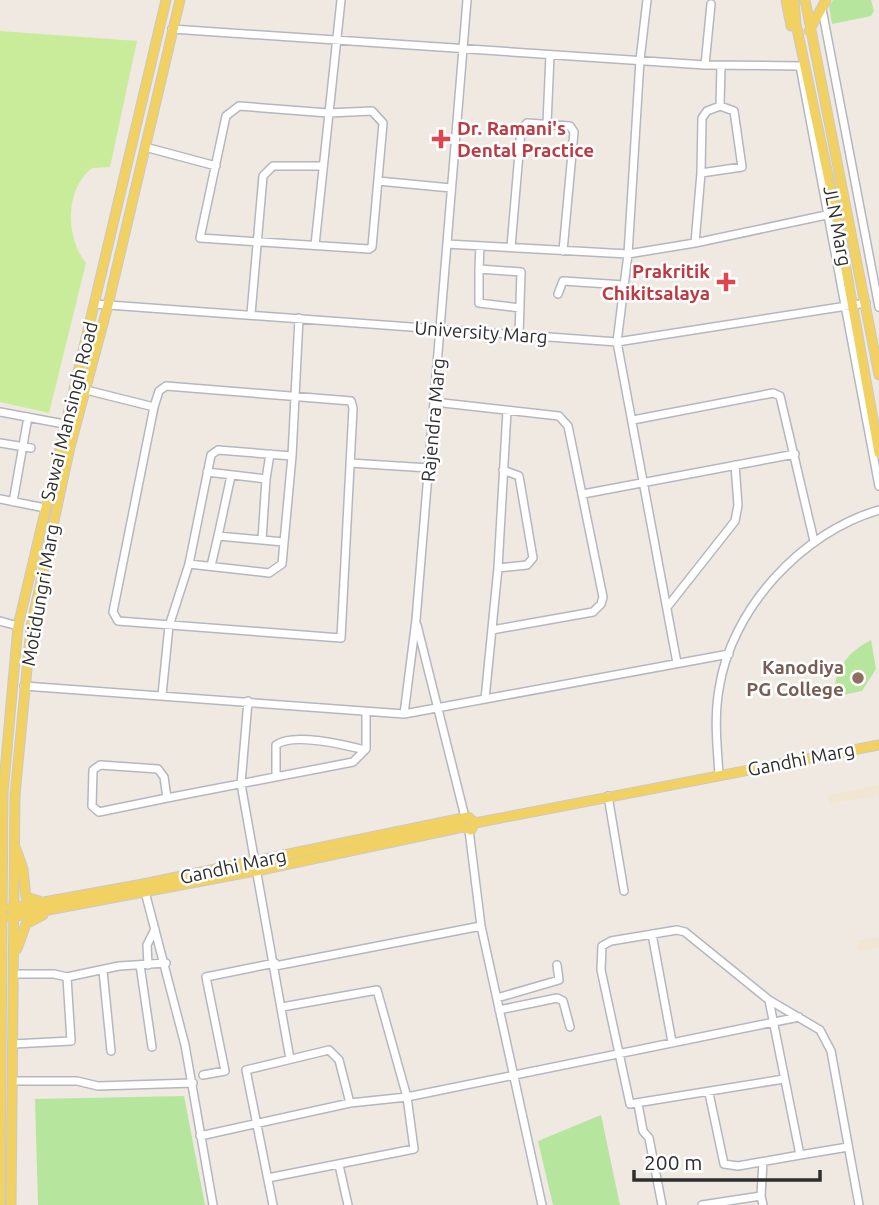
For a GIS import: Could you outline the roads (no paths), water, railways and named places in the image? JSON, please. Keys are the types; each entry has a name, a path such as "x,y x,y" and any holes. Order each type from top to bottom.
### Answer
{"main road":[{"name":"Sawai Mansingh Road","path":"0,1205 1,805 10,686 18,626 25,585 95,304 166,0"},
{"name":"Motidungri Marg","path":"11,1205 14,845 24,686 31,627 180,0"},
{"path":"786,0 802,67"},
{"name":"JLN Marg","path":"794,0 802,67 879,453"},
{"name":"JLN Marg","path":"805,0 879,375"},
{"path":"809,31 824,4"},
{"name":"Gandhi Marg","path":"144,888 467,823 879,745"},
{"path":"14,845 23,869 26,897 30,901 47,902"},
{"path":"15,912 47,902 144,888"},
{"path":"14,956 30,920 144,888"},
{"path":"2,914 75,906"}],"street":[{"path":"315,245 321,166 341,0"},
{"name":"Rajendra Marg","path":"404,714 416,620 467,0"},
{"path":"647,0 640,60 628,254 617,342 677,663"},
{"path":"705,65 711,4"},
{"path":"824,4 879,307"},
{"path":"172,29 721,66 802,67"},
{"path":"547,124 550,55"},
{"path":"720,106 721,66"},
{"path":"239,106 328,113 372,111 383,123 372,247 369,249 200,238 226,116 239,106"},
{"path":"695,243 702,118 707,111 720,106 734,111 743,167 730,172 701,173"},
{"path":"511,247 521,130 527,123 547,124 570,126 574,132 563,251"},
{"path":"145,147 216,166"},
{"path":"251,314 263,176 273,166 321,166"},
{"path":"377,181 451,188"},
{"path":"447,244 628,254 832,214"},
{"path":"480,247 478,303 520,308"},
{"path":"479,269 521,272 519,335"},
{"path":"558,295 564,281 624,285"},
{"name":"University Marg","path":"95,304 617,342 866,303"},
{"path":"850,306 879,486"},
{"path":"189,564 269,573 282,564 292,456 299,318"},
{"path":"173,386 351,401 351,463 341,638 118,621 113,612 138,502 154,407 162,388 173,386"},
{"path":"86,390 154,407"},
{"path":"633,420 773,393 780,396 814,541"},
{"path":"434,402 565,418 603,597 601,604 593,612 492,630"},
{"path":"485,699 498,568 507,411"},
{"path":"0,412 64,424"},
{"path":"13,502 27,447 28,417"},
{"path":"0,443 27,447"},
{"path":"162,695 169,626 189,564 211,455 218,450 292,456"},
{"path":"262,540 270,454"},
{"path":"583,494 795,454"},
{"path":"351,463 429,468"},
{"path":"668,607 735,522 738,505 735,465"},
{"path":"498,568 527,565 533,558 520,476 503,470"},
{"path":"207,472 266,479"},
{"path":"211,566 231,476"},
{"path":"0,499 45,508"},
{"path":"719,774 715,722 719,686 741,626 762,594 814,541 879,510"},
{"path":"218,536 284,542"},
{"path":"416,620 467,823 481,926 542,1205"},
{"path":"0,621 18,626"},
{"path":"24,686 404,714 438,710 729,654"},
{"path":"248,701 241,784 290,1059"},
{"path":"167,798 164,777 158,769 100,765 93,770 92,806 99,811 241,784 354,762 365,750 366,713"},
{"path":"276,777 276,745 286,740 328,742 365,750"},
{"path":"608,796 624,891"},
{"path":"144,888 166,963 193,1083 213,1205"},
{"path":"203,1075 225,1071 206,977 481,926"},
{"path":"152,1047 144,965 147,945 155,929"},
{"path":"784,1079 630,1104 600,953 602,946 611,941 652,934 677,930 685,932 769,1000 820,1030 827,1038 859,1205"},
{"path":"652,934 673,1042"},
{"path":"14,974 54,974 67,977 166,963"},
{"path":"496,998 559,980 556,965"},
{"path":"103,971 111,1051"},
{"path":"13,1044 71,1041 67,977"},
{"path":"268,1178 414,1149 407,1097 377,990 282,1007"},
{"path":"499,1010 557,998 563,1001 570,1027"},
{"path":"769,1000 800,1155"},
{"path":"201,1136 350,1103 407,1097 799,1017"},
{"path":"274,1205 255,1126 246,1070 329,1050 334,1054 350,1103"},
{"path":"13,1081 77,1081 98,1086 193,1083"},
{"path":"709,1093 724,1164 738,1166 848,1147"},
{"path":"638,1104 643,1131 649,1138 662,1205"},
{"path":"763,1162 763,1205"},
{"path":"339,1165 348,1205"},
{"path":"702,1205 761,1196"}],"place":[{"name":"Dr. Ramani's Dental Practice","path":"441,139"},
{"name":"Prakritik Chikitsalaya","path":"726,282"},
{"name":"Kanodiya PG College","path":"858,678"}]}
